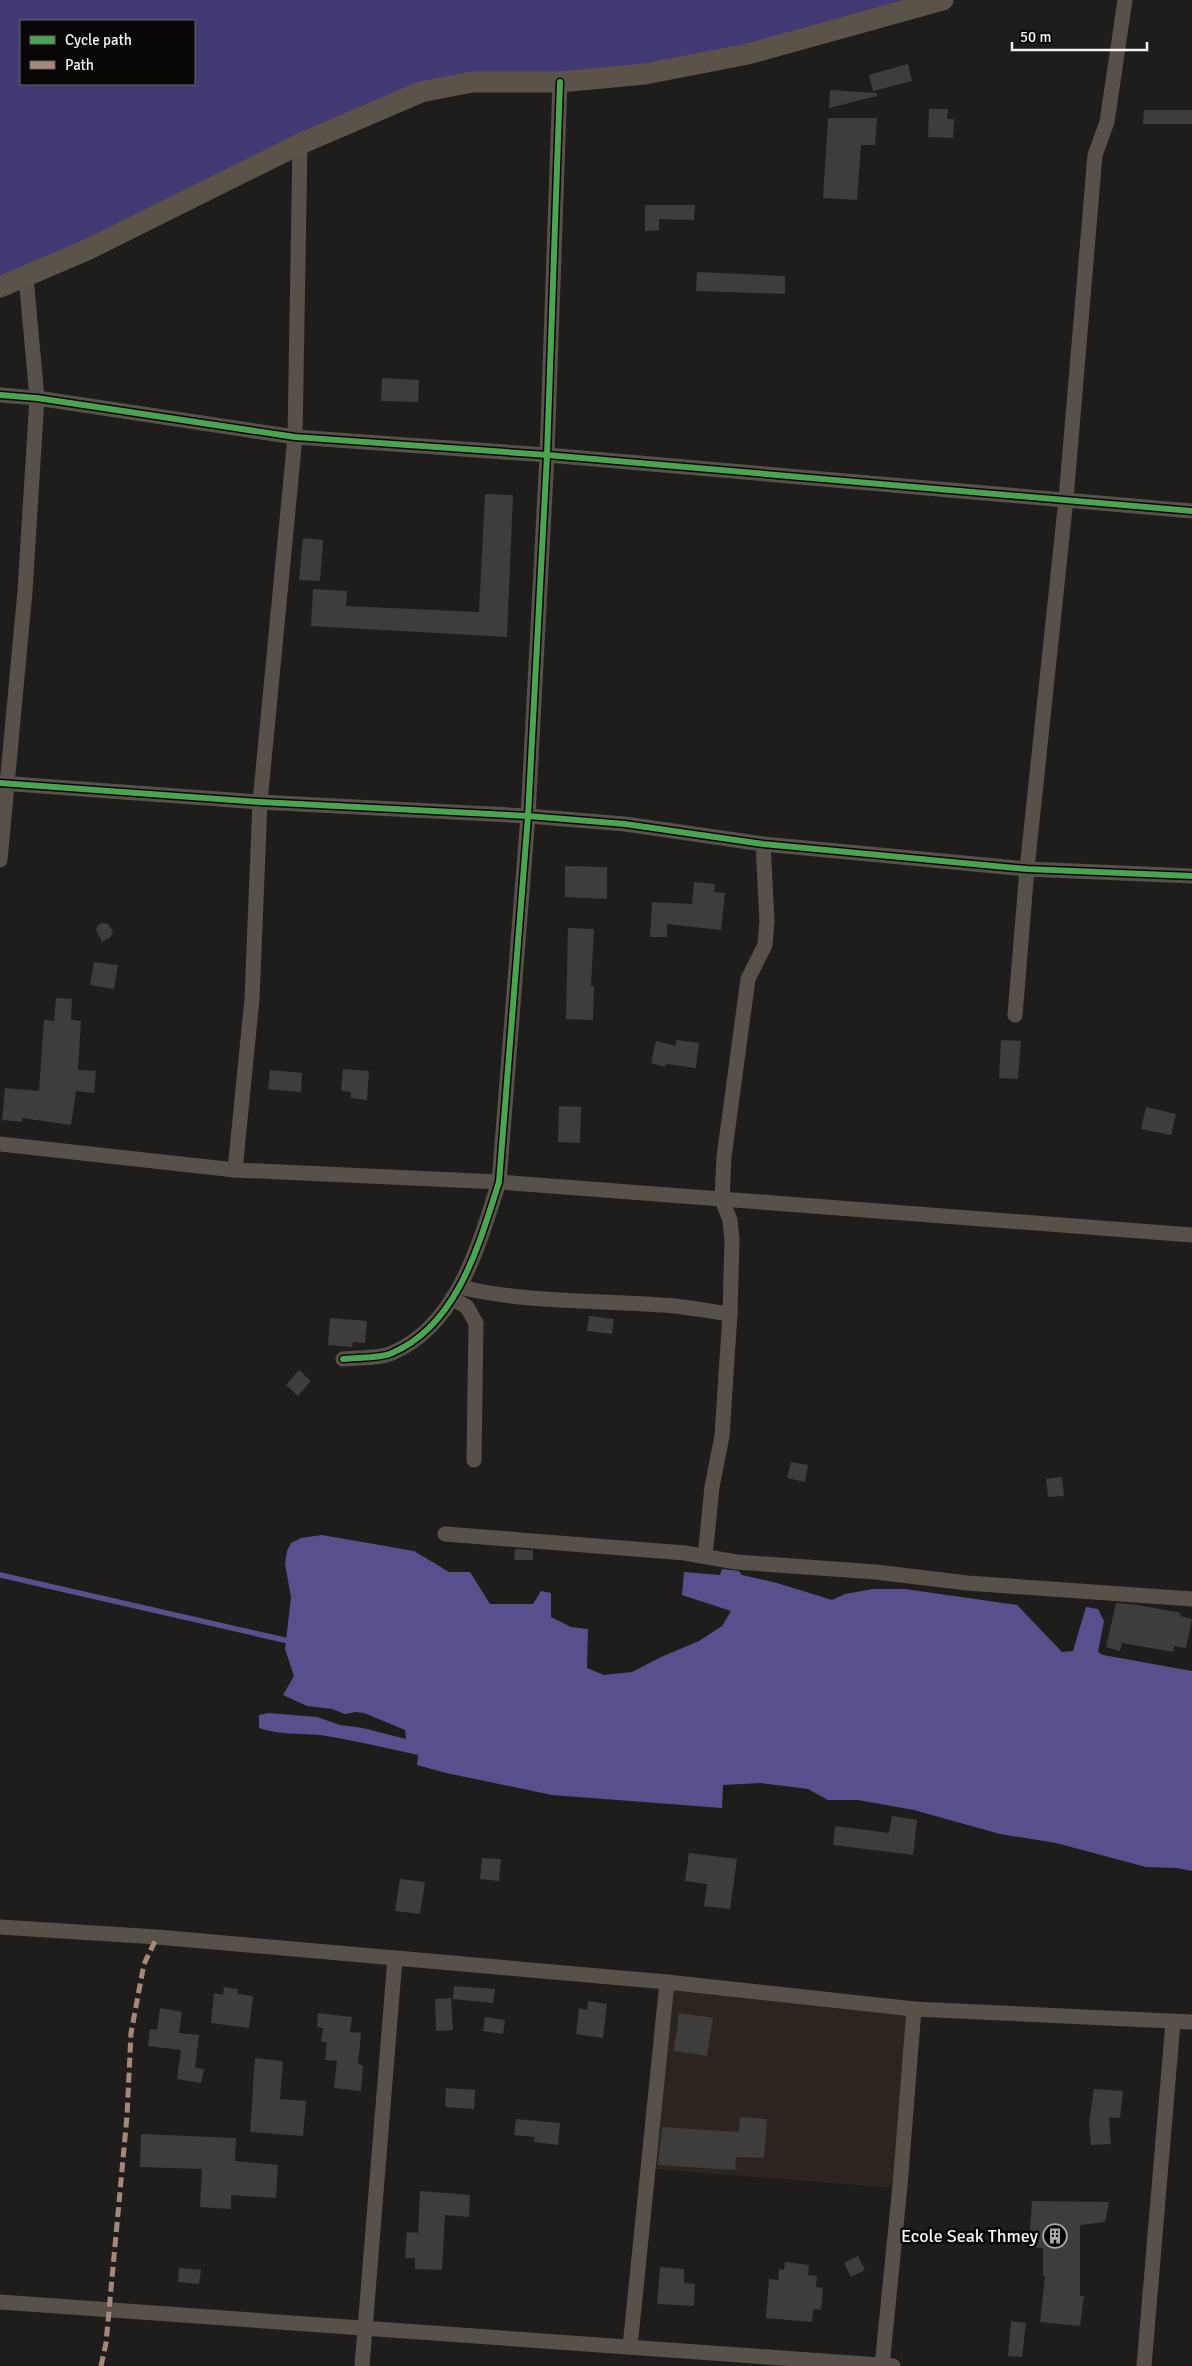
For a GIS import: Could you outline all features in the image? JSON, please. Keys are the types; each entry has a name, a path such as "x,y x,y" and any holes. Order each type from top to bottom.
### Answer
{"main road":[{"path":"0,287 89,249 300,144 421,92 472,82 560,82 645,74 748,54 943,0"}],"street":[{"path":"1015,1015 1027,869 1066,499 1095,155 1107,122 1125,0"},
{"path":"343,1359 391,1354 428,1331 456,1292 481,1238 499,1182 528,816 546,455 560,82"},
{"path":"234,1170 252,998 260,802 295,437 300,144"},
{"path":"0,860 3,783 25,591 37,398 26,277"},
{"path":"0,395 37,398 295,437 546,455 1192,511"},
{"path":"3,783 260,802 528,816 625,824 763,844 1027,869 1192,876"},
{"path":"705,1556 712,1487 722,1436 730,1314 732,1240 730,1220 722,1200 724,1157 748,979 765,944 763,844"},
{"path":"0,1144 234,1170 499,1182 1192,1235"},
{"path":"456,1292 482,1292 663,1305 730,1314"},
{"path":"456,1292 476,1323 474,1460"},
{"path":"445,1534 676,1552 736,1562 876,1572 967,1583 1192,1599"},
{"path":"0,1928 157,1938 667,1982 914,2009 1192,2022"},
{"path":"362,2366 395,1958"},
{"path":"630,2347 667,1982"},
{"path":"882,2366 900,2186 914,2009"},
{"path":"1144,2366 1173,2022"},
{"path":"0,2302 893,2366"}],"shaded area":[{"path":"0,0 943,0 748,54 421,92 0,287"},
{"path":"322,1535 414,1551 449,1572 470,1572 490,1604 533,1604 541,1591 551,1593 551,1617 571,1627 588,1629 587,1668 604,1675 632,1672 699,1641 722,1626 731,1611 682,1595 684,1572 720,1575 722,1569 739,1571 742,1575 777,1583 832,1600 845,1594 873,1589 905,1589 1017,1605 1062,1652 1073,1651 1086,1607 1098,1609 1104,1621 1098,1652 1103,1655 1192,1671 1192,1871 1177,1868 1146,1867 1056,1843 1000,1834 914,1810 858,1800 828,1800 808,1789 761,1783 723,1785 722,1808 552,1795 446,1773 417,1765 418,1755 332,1737 282,1733 259,1728 259,1715 269,1713 317,1717 340,1725 363,1728 406,1739 405,1730 364,1713 345,1714 332,1709 307,1706 283,1695 294,1676 285,1649 291,1597 285,1564 287,1551 291,1543 301,1538"},
{"path":"671,1988 908,2011 893,2188 654,2169"}],"building":[{"path":"908,64 912,81 873,91 869,75"},
{"path":"830,90 877,93 877,96 829,108"},
{"path":"929,109 948,109 947,119 954,119 953,138 928,137"},
{"path":"1144,110 1192,110 1192,124 1143,124"},
{"path":"828,118 877,118 875,145 861,145 857,200 823,198"},
{"path":"645,205 695,205 694,220 659,219 659,230 645,231"},
{"path":"697,272 785,276 785,294 696,291"},
{"path":"382,378 419,380 418,402 381,401"},
{"path":"485,494 513,495 507,637 311,626 313,589 347,591 346,606 479,612"},
{"path":"303,538 323,540 320,581 299,580"},
{"path":"565,866 607,867 607,899 565,897"},
{"path":"694,882 715,884 714,892 725,893 721,930 667,924 667,937 650,937 652,902 692,904"},
{"path":"108,924 113,931 111,937 102,942 96,930 98,925"},
{"path":"568,928 594,929 591,986 594,986 593,1020 566,1019"},
{"path":"94,962 118,965 114,989 90,985"},
{"path":"56,998 72,999 71,1020 81,1021 78,1070 96,1071 94,1093 76,1091 71,1125 22,1118 22,1122 2,1120 5,1088 39,1091 44,1020 54,1021"},
{"path":"676,1040 699,1043 696,1068 666,1064 665,1067 651,1063 656,1041 676,1046"},
{"path":"1001,1040 1021,1041 1018,1079 999,1078"},
{"path":"343,1069 369,1071 367,1100 351,1098 351,1092 341,1091"},
{"path":"270,1070 302,1073 301,1092 268,1089"},
{"path":"559,1106 581,1107 580,1143 558,1142"},
{"path":"1146,1107 1176,1114 1171,1135 1141,1129"},
{"path":"589,1316 614,1319 612,1334 587,1331"},
{"path":"330,1318 367,1321 365,1343 353,1342 352,1347 328,1345"},
{"path":"299,1370 311,1381 298,1396 286,1385"},
{"path":"791,1462 808,1465 805,1482 787,1478"},
{"path":"1062,1477 1064,1496 1048,1497 1046,1479"},
{"path":"515,1549 533,1550 533,1560 514,1560"},
{"path":"1116,1603 1181,1613 1180,1616 1192,1619 1186,1648 1174,1646 1173,1652 1122,1643 1120,1651 1106,1647"},
{"path":"892,1816 917,1820 913,1855 833,1845 835,1826 889,1833"},
{"path":"689,1853 737,1859 730,1909 704,1906 707,1884 685,1881"},
{"path":"482,1858 501,1859 499,1881 480,1879"},
{"path":"400,1879 425,1882 420,1914 395,1911"},
{"path":"454,1986 495,1989 493,2003 453,1999"},
{"path":"224,1987 238,1989 238,1994 253,1996 249,2028 211,2023 214,1993 223,1995"},
{"path":"451,1998 453,2030 436,2031 435,1999"},
{"path":"588,2001 607,2004 603,2038 576,2034 579,2008 587,2010"},
{"path":"160,2008 182,2012 179,2033 199,2035 195,2068 204,2069 201,2083 177,2079 181,2050 148,2046 150,2029 157,2030"},
{"path":"318,2013 352,2017 350,2032 361,2033 358,2064 363,2066 361,2091 334,2088 337,2061 325,2060 327,2042 321,2042 323,2028 317,2027"},
{"path":"679,2013 713,2018 707,2056 674,2051"},
{"path":"485,2017 505,2020 503,2034 483,2031"},
{"path":"255,2058 283,2061 280,2099 306,2101 303,2136 250,2132"},
{"path":"446,2088 475,2090 474,2109 445,2107"},
{"path":"1094,2089 1123,2091 1120,2118 1109,2117 1111,2144 1091,2145 1089,2123"},
{"path":"740,2117 767,2119 764,2158 736,2157 735,2170 658,2165 662,2127 739,2132"},
{"path":"516,2119 560,2123 558,2145 534,2142 535,2137 514,2135"},
{"path":"141,2134 236,2138 235,2161 278,2165 276,2198 231,2195 231,2209 200,2207 202,2169 140,2167"},
{"path":"420,2191 470,2195 469,2217 445,2215 442,2270 415,2269 415,2258 405,2258 407,2232 418,2233"},
{"path":"1032,2201 1109,2202 1105,2222 1080,2225 1080,2296 1084,2296 1080,2326 1040,2322 1045,2276 1043,2276 1043,2248 1029,2247"},
{"path":"858,2256 865,2270 851,2277 844,2263"},
{"path":"785,2262 809,2265 808,2275 817,2276 816,2287 823,2288 821,2310 813,2309 812,2322 766,2318 769,2279 778,2280 779,2269 784,2270"},
{"path":"660,2267 684,2269 684,2283 695,2284 694,2306 657,2304"},
{"path":"179,2268 201,2270 199,2284 178,2282"},
{"path":"1011,2321 1026,2323 1022,2357 1008,2356"}],"waterway":[{"path":"0,1575 293,1642"}],"marked path":[{"path":"101,2366 106,2343 127,2116 131,2033 144,1964 157,1937"}],"cycle path":[{"path":"343,1359 387,1355 415,1340 434,1323 450,1303 463,1280 474,1256 499,1182 528,816 547,455 560,82"},
{"path":"0,395 37,398 295,437 547,455 1192,511"},
{"path":"0,783 260,802 528,816 625,824 763,844 1027,869 1192,876"}],"place":[{"name":"Ecole Seak Thmey","path":"1055,2236"}]}
